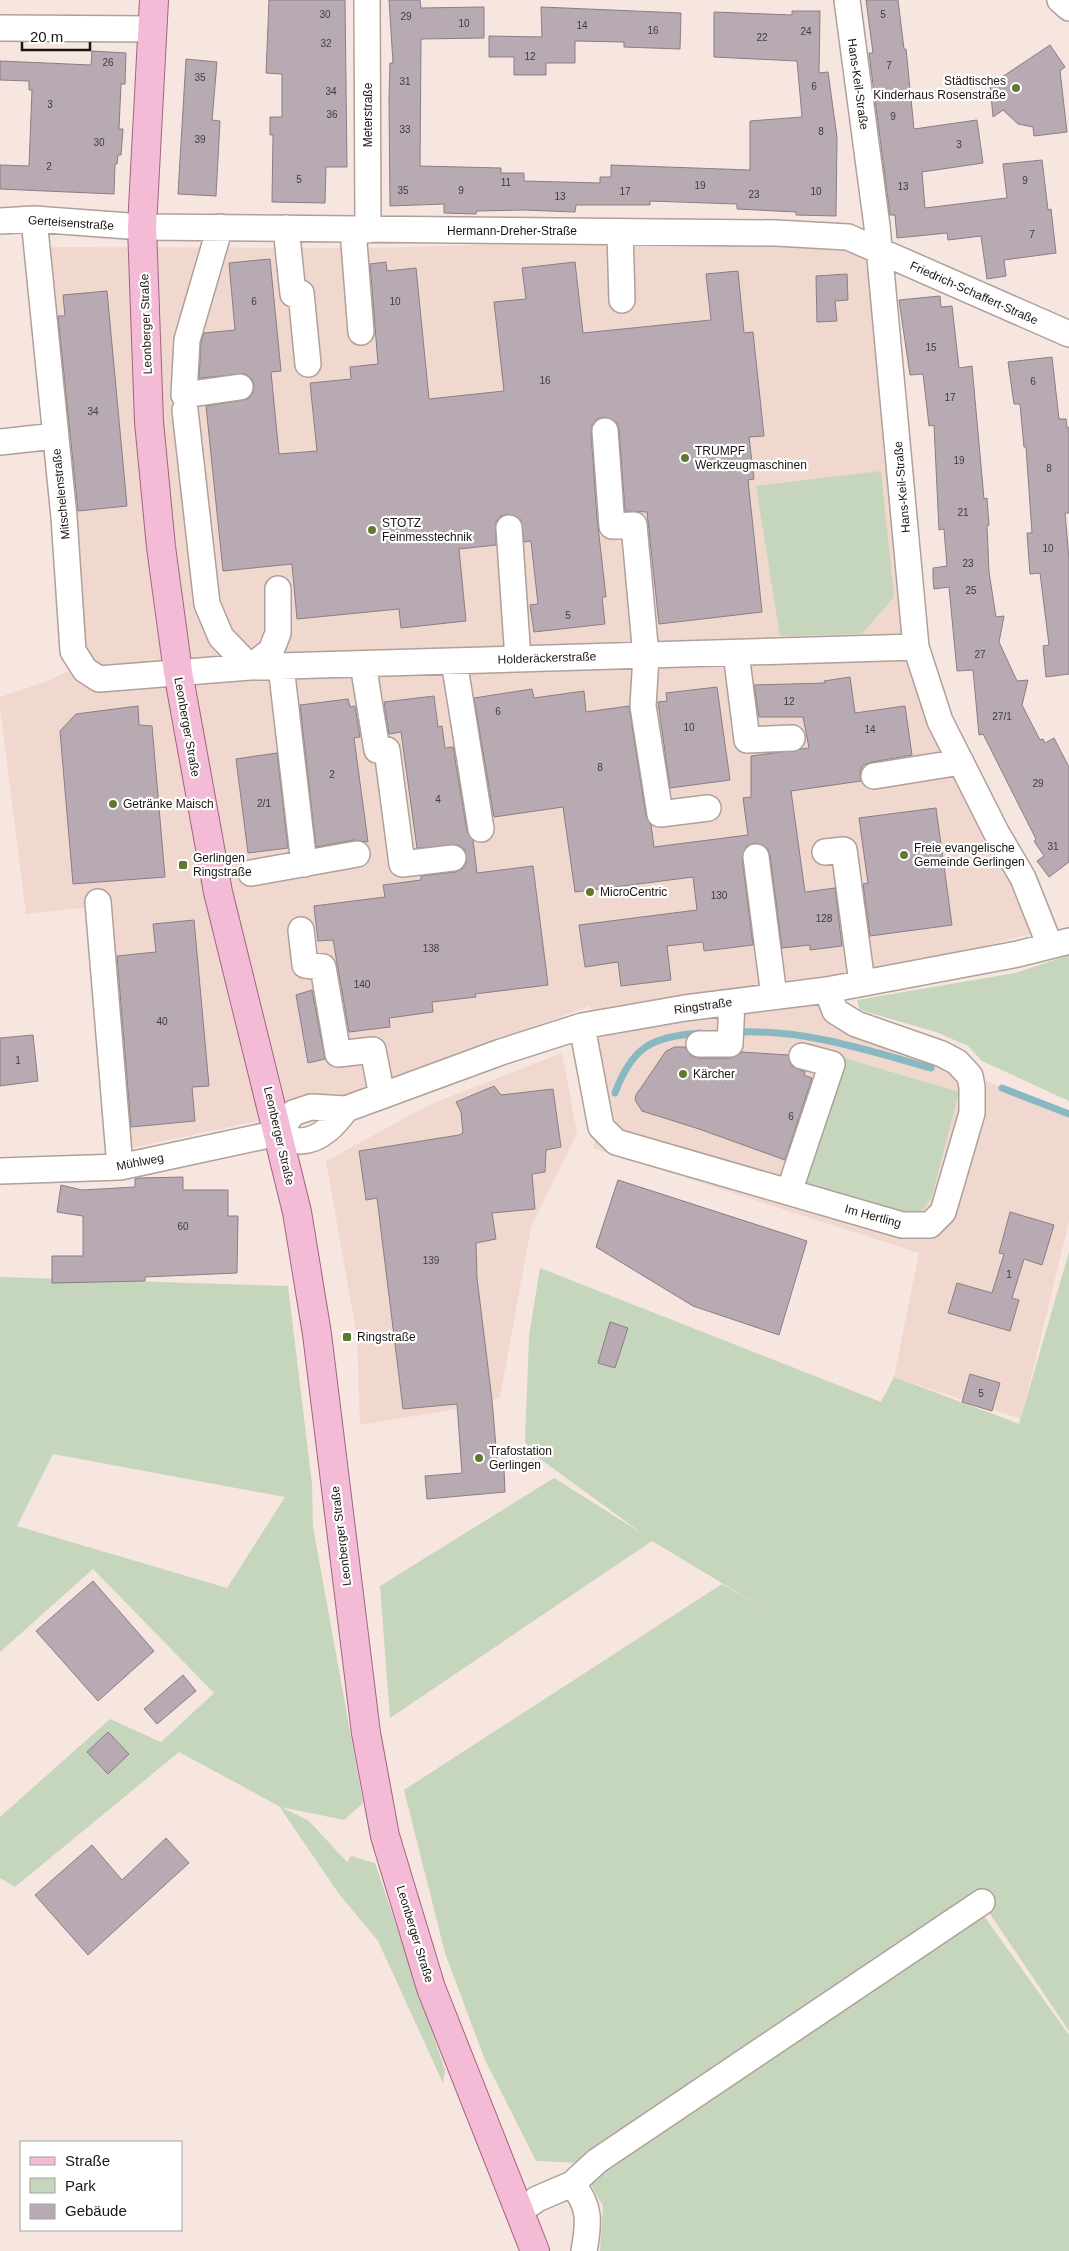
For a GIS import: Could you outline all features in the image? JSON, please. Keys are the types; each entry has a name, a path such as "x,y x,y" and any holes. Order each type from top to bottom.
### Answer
{"main road":[{"name":"Leonberger Straße","path":"154,0 142,227 149,422 161,547 178,672 218,892 297,1212 317,1334 366,1733 385,1836 431,1988 535,2251"}],"street":[{"name":"Meterstraße","path":"361,332 361,230 367,0"},
{"name":"Hans-Keil-Straße","path":"847,0 880,252 916,647 940,721 996,832 1059,944"},
{"path":"1060,0 1069,8"},
{"path":"0,28 152,29"},
{"name":"Gerteisenstraße","path":"0,220 34,219 142,227"},
{"name":"Mitschelenstraße","path":"34,219 64,517 73,651 85,670 99,679 178,672"},
{"name":"Hermann-Dreher-Straße","path":"142,227 776,233 848,237 880,252"},
{"path":"220,227 187,340 184,395 240,387"},
{"path":"286,228 293,294 301,293 308,364"},
{"path":"620,232 622,300"},
{"name":"Friedrich-Schaffert-Straße","path":"880,252 1069,334"},
{"path":"184,410 207,604 221,637 250,667 271,651 278,633 278,589"},
{"path":"605,431 612,526 634,525 646,656 643,706 660,814 708,808"},
{"path":"0,442 55,436"},
{"path":"510,528 518,659"},
{"name":"Holderäckerstraße","path":"178,672 250,667 916,647"},
{"path":"736,653 747,740 792,738"},
{"path":"454,661 481,829"},
{"path":"364,664 377,750 387,750 402,864 453,858"},
{"path":"281,666 304,864"},
{"path":"874,776 961,762"},
{"path":"824,852 844,850 862,983"},
{"path":"251,873 357,854"},
{"path":"756,857 774,996"},
{"path":"98,902 120,1167"},
{"path":"301,930 306,965 324,967 338,1054 373,1050 382,1096"},
{"name":"Ringstraße","path":"278,1133 293,1113 311,1107 346,1109 501,1052 582,1026 732,1002 827,990 1059,944"},
{"name":"Im Hertling","path":"582,1026 601,1127 616,1142 902,1225 930,1225 943,1212 972,1113 970,1076 957,1062 942,1054 856,1024 835,1011 827,990"},
{"path":"699,1044 730,1044 732,1002"},
{"path":"789,1192 832,1064 802,1056"},
{"name":"Mühlweg","path":"0,1171 120,1167 278,1133"},
{"path":"520,2211 537,2199 572,2184 597,2161 982,1902"},
{"path":"572,2184 584,2198 586,2208 587,2235 584,2251"}],"shaded area":[{"path":"871,234 916,647 1030,934 828,989 856,1024 1069,1117 1069,1221 1021,1419 894,1377 919,1253 593,1148 608,1090 590,1006 295,1113 112,1152 91,907 26,914 0,697 48,681 76,667 44,247 368,248"},
{"path":"562,1053 577,1133 531,1227 500,1398 452,1410 360,1425 357,1337 326,1161 431,1104"}],"green space":[{"path":"881,471 894,597 862,634 780,636 756,486"},
{"path":"1069,955 1069,1101 982,1061 968,1046 936,1032 860,1010 857,1000 1015,973"},
{"path":"841,1057 959,1092 932,1196 924,1209 913,1216 903,1218 801,1182"},
{"path":"1069,1252 1069,2031 982,1902 879,1986 984,1916 1069,2035 1069,2251 600,2251 603,2206 579,2163 536,2161 485,2060 445,1953 404,1790 722,1584 765,1609 652,1541 390,1718 380,1586 554,1478 643,1534 532,1453 525,1441 529,1336 540,1268 881,1402 894,1377 1019,1424"},
{"path":"0,1277 288,1286 312,1484 313,1527 363,1803 344,1820 281,1807 309,1821 347,1862 351,1856 375,1863 445,2070 443,2083 378,1941 339,1894 279,1806 179,1752 15,1887 0,1878 0,1817 110,1719 161,1742 214,1693 93,1569 0,1652","holes":["53,1454 285,1497 227,1588 17,1526"]}],"building":[{"path":"269,0 345,0 347,167 326,167 325,203 272,202 273,135 270,135 270,117 282,117 282,74 266,73"},
{"path":"389,0 420,0 421,8 484,7 484,38 421,39 420,166 501,168 501,173 524,173 524,181 600,183 600,177 611,177 611,165 750,170 750,121 802,117 797,61 714,57 714,12 792,15 792,11 820,11 819,73 828,72 837,137 836,216 796,215 796,212 737,209 737,204 650,201 650,205 576,205 575,212 524,210 477,211 476,214 444,213 444,204 390,206 389,98 390,63 393,63"},
{"path":"866,0 898,0 904,49 906,49 914,129 977,120 983,163 922,172 925,208 1007,198 1003,164 1042,160 1048,210 1051,209 1056,253 1004,260 1006,276 987,279 981,236 948,240 947,233 897,238 895,215 890,215 869,53 873,53"},
{"path":"541,7 681,13 680,49 624,47 624,42 575,41 575,63 546,63 546,75 514,75 514,57 489,57 489,36 542,37"},
{"name":"Städtisches Kinderhaus Rosenstraße","path":"1050,45 1065,67 1060,71 1067,132 1034,136 1033,127 1018,124 1003,110 993,117 990,85"},
{"path":"92,51 126,53 125,84 121,84 119,129 123,129 121,155 118,155 117,164 115,164 114,194 0,189 0,165 29,166 32,90 29,90 29,81 0,80 0,61 91,65"},
{"path":"186,59 217,62 212,120 220,121 216,196 178,194"},
{"path":"270,259 281,371 271,372 279,454 317,451 310,383 351,379 350,367 378,364 370,264 386,262 387,271 416,268 429,399 504,391 494,302 526,299 522,268 575,262 583,333 711,320 706,274 738,271 744,333 753,332 764,436 749,437 754,479 748,480 762,612 659,624 647,512 625,511 619,429 617,423 604,417 597,419 592,425 591,432 597,518 606,597 602,597 605,624 534,632 530,605 538,604 531,541 524,542 521,520 508,514 501,516 496,522 496,545 459,549 466,621 401,628 399,609 297,619 292,564 223,571 206,406 248,399 253,393 254,385 252,379 245,374 199,378 201,342 204,333 235,330 229,263"},
{"path":"847,274 848,300 835,301 837,321 817,322 816,276"},
{"path":"107,291 127,506 78,511 58,316 65,316 63,295"},
{"path":"940,296 941,307 952,306 959,368 972,366 984,499 987,498 989,572 996,617 1004,616 999,642 1017,681 1028,680 1022,705 1040,740 1043,739 1045,743 1054,738 1069,767 1069,862 1049,877 1037,861 1044,856 1034,841 1036,839 983,734 979,735 973,670 957,671 949,587 934,589 933,568 947,566 944,529 939,530 934,425 929,426 923,374 910,375 899,300"},
{"path":"1052,357 1059,419 1066,419 1067,428 1069,427 1069,513 1065,513 1069,559 1069,674 1046,677 1043,646 1049,645 1040,573 1030,574 1027,533 1032,533 1026,447 1024,447 1020,404 1014,404 1008,362"},
{"path":"850,677 855,713 905,706 912,755 863,765 860,771 861,781 791,791 805,892 835,888 842,946 810,950 810,945 782,948 770,855 767,848 755,843 747,846 742,858 753,945 704,951 703,942 667,946 671,980 621,986 618,962 585,967 579,925 697,910 693,877 575,892 563,807 494,817 474,698 532,689 534,698 584,691 586,712 629,706 646,816 651,825 654,847 748,835 743,798 751,797 751,756 809,748 803,717 759,717 754,685 825,683 824,681"},
{"path":"717,687 730,780 670,788 658,702 667,701 666,693"},
{"path":"434,696 438,727 442,726 445,748 453,747 467,831 473,840 477,873 533,866 548,985 475,994 476,997 432,1002 433,1012 389,1018 390,1027 349,1032 333,940 318,941 314,906 385,897 383,885 421,880 421,876 455,872 462,869 466,863 465,850 458,845 417,848 401,732 389,734 384,702"},
{"path":"348,699 350,707 355,706 360,737 354,738 368,842 354,840 316,847 300,705"},
{"name":"Getränke Maisch","path":"138,706 139,725 152,726 165,877 73,884 60,731 76,714"},
{"path":"277,753 288,848 248,853 236,759"},
{"path":"936,808 952,925 870,936 863,884 868,883 859,818"},
{"path":"194,920 209,1086 192,1087 195,1121 131,1127 117,956 156,952 153,924"},
{"path":"312,990 325,1059 308,1063 296,995"},
{"path":"33,1035 38,1081 0,1086 0,1038"},
{"path":"675,1047 685,1047 691,1056 699,1058 730,1058 742,1052 788,1055 792,1066 805,1072 804,1075 812,1078 785,1160 642,1111 635,1100 636,1095 666,1051"},
{"path":"494,1086 501,1095 553,1089 561,1147 546,1150 545,1172 532,1174 535,1209 492,1213 496,1239 476,1243 477,1278 492,1400 498,1470 504,1469 505,1492 427,1499 425,1476 462,1473 457,1404 403,1409 377,1198 366,1200 359,1151 459,1135 463,1133 461,1112 456,1102"},
{"path":"183,1177 183,1190 228,1190 228,1216 238,1216 237,1273 145,1277 145,1281 52,1283 52,1256 83,1256 83,1216 57,1212 61,1185 82,1190 135,1187 135,1179 139,1178"},
{"path":"618,1180 807,1241 779,1335 693,1306 596,1247"},
{"path":"1010,1212 1054,1225 1042,1265 1024,1259 1012,1298 1019,1300 1010,1331 948,1313 957,1283 992,1293 1004,1254 999,1253"},
{"path":"610,1322 628,1328 615,1368 598,1363"},
{"path":"970,1374 1000,1383 992,1411 962,1402"},
{"path":"93,1581 154,1651 98,1701 36,1631"},
{"path":"183,1675 196,1691 157,1724 144,1709"},
{"path":"108,1732 129,1754 108,1774 87,1752"},
{"path":"166,1838 189,1863 88,1955 35,1895 92,1845 122,1880"}],"waterway":[{"path":"743,1032 767,1032 815,1038 931,1068"},
{"path":"615,1093 629,1065 646,1047 669,1037 701,1033"},
{"path":"1002,1088 1069,1114"}],"place":[{"name":"Städtisches Kinderhaus Rosenstraße","path":"1016,88"},
{"name":"TRUMPF Werkzeugmaschinen","path":"685,458"},
{"name":"STOTZ Feinmesstechnik","path":"372,530"},
{"name":"Getränke Maisch","path":"113,804"},
{"name":"Freie evangelische Gemeinde Gerlingen","path":"904,855"},
{"name":"Gerlingen Ringstraße","path":"183,865"},
{"name":"MicroCentric","path":"590,892"},
{"name":"Kärcher","path":"683,1074"},
{"name":"Ringstraße","path":"347,1337"},
{"name":"Trafostation Gerlingen","path":"479,1458"}]}
